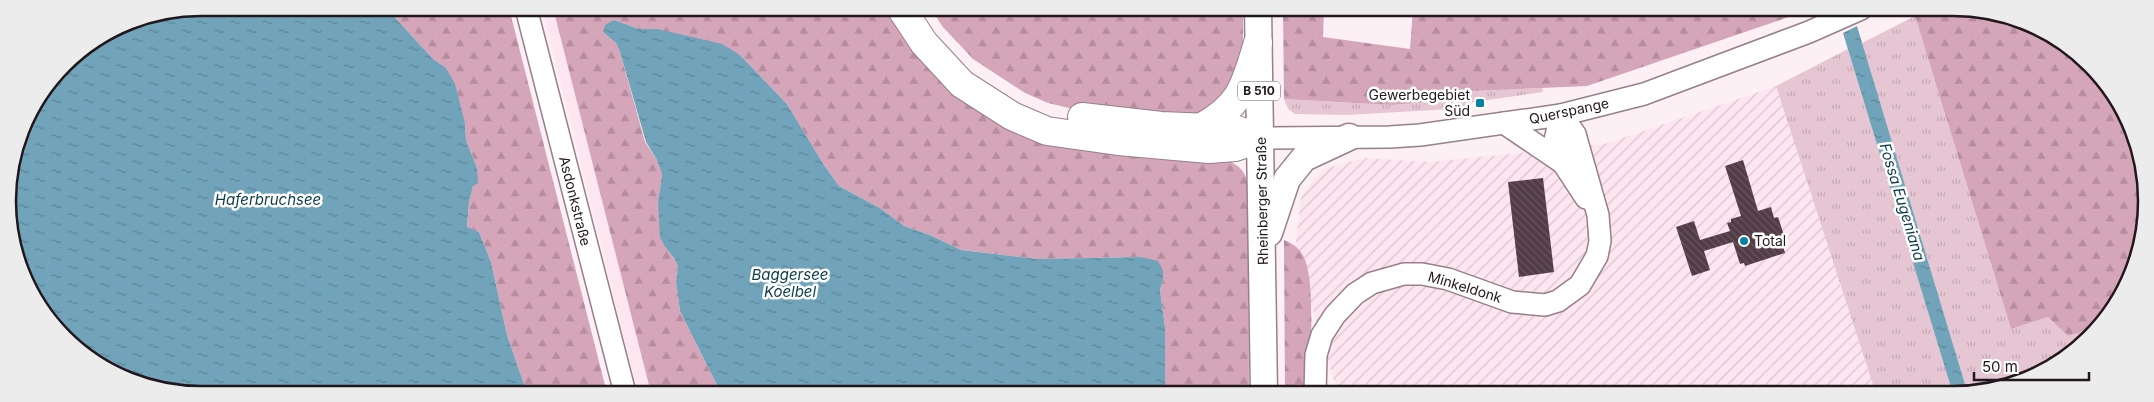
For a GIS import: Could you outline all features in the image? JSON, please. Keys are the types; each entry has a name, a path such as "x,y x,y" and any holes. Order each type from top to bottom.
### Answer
{"highway":[{"path":"906,16 924,43 962,84 1012,116 1047,130 1118,141 1209,149 1235,146 1260,138"},
{"path":"925,16 944,44 969,70 991,87 1016,101 1052,112 1100,120 1161,126 1234,129 1260,138"},
{"path":"1202,127 1218,118 1234,103 1244,88 1258,43"}],"main road":[{"name":"Rheinberger Straße","path":"1258,16 1264,386"},
{"path":"1263,252 1287,179 1304,158 1349,137"}],"street":[{"name":"Asdonkstraße","path":"528,16 623,386"},
{"name":"Querspange","path":"1260,138 1420,135 1561,115 1644,94 1809,32 1845,16"},
{"name":"Minkeldonk","path":"1561,115 1555,140 1563,163 1598,215"},
{"name":"Minkeldonk","path":"1315,386 1316,355 1322,335 1335,315 1355,294 1372,283 1404,274 1422,274 1448,279 1512,302 1546,305 1570,294 1580,285 1597,256 1600,241 1598,215 1575,134 1561,115"},
{"path":"1504,123 1563,163"}],"shaded area":[{"path":"544,16 555,16 649,386 636,386"},
{"path":"1776,86 1873,386 1336,386 1295,250 1301,196 1323,169 1364,158 1430,162 1605,144"}],"green space":[{"path":"394,16 511,16 605,386 525,386 507,335 491,262 479,232 467,228 469,202 477,168 466,140 465,123 446,68 433,59"},
{"path":"555,16 896,16 976,106 1228,160 1242,170 1246,177 1248,186 1249,386 1165,386 1165,327 1160,290 1163,280 1141,257 1038,259 961,250 930,235 904,226 880,208 839,186 787,104 740,55 658,29 639,29 614,20 603,32 616,43 620,52 645,142 657,160 662,174 658,202 665,247 675,259 678,267 676,282 680,311 718,386 649,386"},
{"path":"936,16 1243,16 1243,49 1239,79 1210,115 1157,119 1069,108 1048,103 1025,93 973,59 942,26"},
{"path":"1283,16 1324,16 1323,37 1410,49 1412,16 1792,16 1587,86 1450,92 1440,101 1391,105 1284,99"},
{"path":"1915,16 2011,329 2048,317 2068,336 2085,331 2056,355 2035,367 2012,376 1989,382 1965,385 1862,43"},
{"path":"1915,16 1953,16 1989,20 2024,30 2056,47 2084,70 2107,98 2119,119 2128,142 2136,177 2138,201 2136,225 2124,272 2107,304 2085,331 2068,336 2048,317 2011,329"},
{"path":"1848,49 1951,386 1873,386 1776,86"},
{"path":"1542,88 1543,92 1467,103 1468,108 1348,115 1295,114 1288,109 1284,99 1391,105 1440,101 1450,92"},
{"path":"1284,240 1298,249 1304,258 1308,269 1311,303 1309,386 1285,386"}],"water":[{"name":"Haferbruchsee","path":"201,16 394,16 433,59 446,68 455,84 465,123 466,140 477,168 478,183 473,186 469,202 467,227 479,232 491,262 507,335 525,386 201,386 165,382 130,372 98,355 70,332 47,304 30,272 20,237 16,201 20,165 30,130 47,98 70,70 98,47 119,35 142,26 165,20"},
{"name":"Baggersee Koelbel","path":"614,20 639,29 658,29 722,44 740,55 787,104 839,186 880,208 904,226 930,235 961,250 1038,259 1141,257 1158,261 1163,270 1160,290 1165,327 1165,386 718,386 680,311 676,282 678,267 675,259 665,247 660,237 658,202 662,174 657,160 646,142 620,52 616,43 603,32 605,25"},
{"name":"Fossa Eugeniana","path":"1857,26 1965,385 1951,386 1843,33"}],"building":[{"path":"1743,160 1758,211 1771,207 1774,218 1778,217 1784,235 1780,236 1785,253 1745,266 1744,263 1740,264 1733,242 1704,251 1710,270 1692,276 1676,227 1694,221 1700,240 1730,231 1727,223 1731,222 1731,219 1741,216 1725,166"},
{"path":"1543,178 1554,272 1519,277 1508,182"}],"place":[{"name":"Gewerbegebiet Süd","path":"1480,103"},
{"name":"Total","path":"1744,241"}]}
